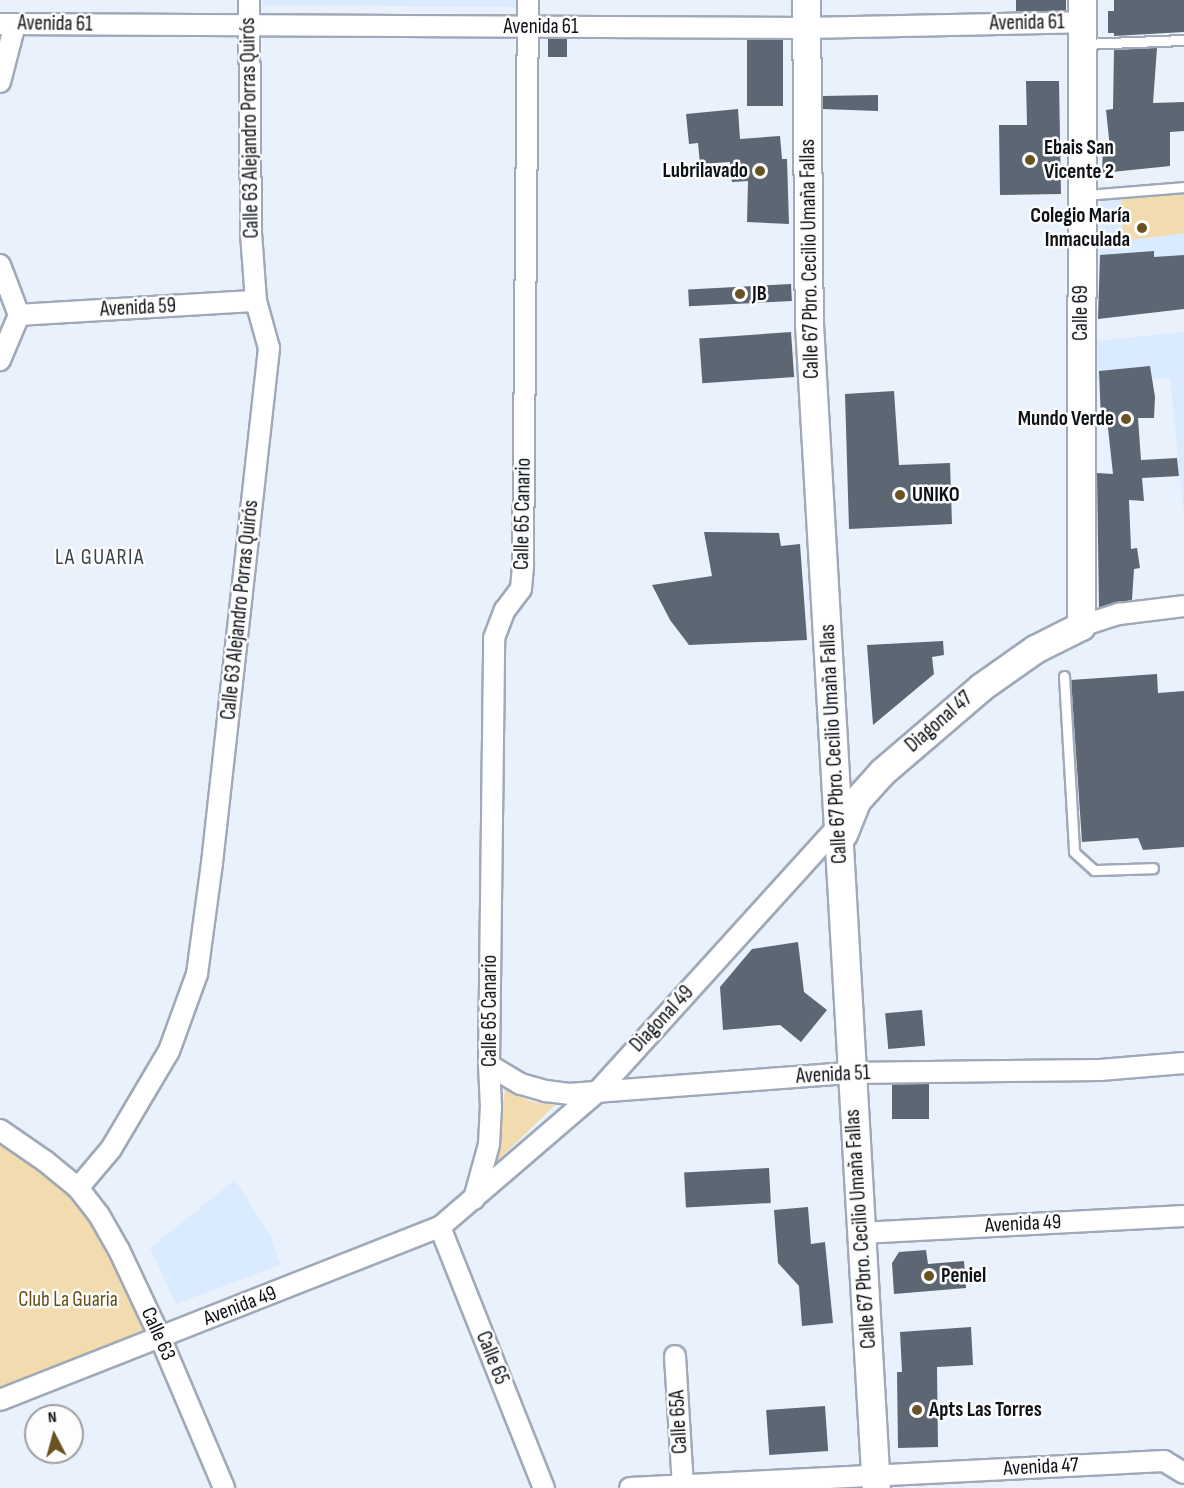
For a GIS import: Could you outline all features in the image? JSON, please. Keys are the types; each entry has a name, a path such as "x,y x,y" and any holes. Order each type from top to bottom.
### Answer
{"main road":[{"name":"Calle 67 Pbro. Cecilio Umaña Fallas","path":"806,0 809,324 876,1482"},
{"name":"Calle 69","path":"1081,626 1082,22"},
{"name":"Diagonal 47","path":"839,856 848,818 856,801 882,772 981,687 1035,649 1081,626"},
{"path":"835,753 844,772 854,781 869,780 882,772"}],"street":[{"name":"Calle 63 Alejandro Porras Quirós","path":"78,1188 111,1149 169,1051 197,974 212,863 269,348 256,301 251,233 249,0"},
{"name":"Calle 65 Canario","path":"474,1199 490,1129 494,638 505,610 521,589 523,564 528,0"},
{"name":"Avenida 61","path":"7,24 806,28 1082,22"},
{"path":"0,82 7,24"},
{"path":"0,265 19,315 0,360"},
{"name":"Avenida 59","path":"19,315 256,301"},
{"path":"1081,626 1119,614 1184,606"},
{"name":"Diagonal 49","path":"474,1199 598,1091 838,826"},
{"name":"Avenida 51","path":"489,1065 521,1084 546,1091 570,1094 851,1073 1100,1070 1184,1063"},
{"path":"0,1130 45,1161 78,1188"},
{"name":"Calle 63","path":"78,1188 99,1215 119,1250 160,1337 224,1488"},
{"name":"Avenida 49","path":"0,1400 440,1227 474,1199"},
{"name":"Avenida 49","path":"861,1233 1184,1216"},
{"name":"Calle 65","path":"440,1227 544,1488"},
{"name":"Calle 65A","path":"675,1356 683,1487"},
{"name":"Avenida 47","path":"630,1488 876,1482 1164,1461 1184,1473"}],"lane":[{"name":"Avenida 61","path":"1082,22 1184,40"},
{"path":"1081,196 1184,188"},
{"path":"1064,676 1074,852 1094,870 1153,868"}],"shaded area":[{"path":"263,0 519,0 519,7 262,5"},
{"name":"Colegio María Inmaculada","path":"1184,186 1184,259 1099,270 1101,198"},
{"path":"1184,332 1184,516 1170,378 1098,381 1095,341"},
{"path":"235,1180 271,1237 280,1265 176,1304 150,1248"}],"green space":[{"path":"1184,193 1184,233 1123,241 1121,199"},
{"path":"505,1089 529,1101 555,1105 495,1163"},
{"name":"Club La Guaria","path":"0,1130 78,1188 160,1337 0,1400"}],"building":[{"path":"1016,0 1066,0 1066,11 1016,11"},
{"path":"1114,0 1184,0 1184,32 1114,36 1114,33 1108,33 1108,11 1114,11"},
{"path":"548,39 567,39 567,57 548,57"},
{"path":"747,40 783,40 783,106 747,106"},
{"path":"1157,48 1153,103 1184,102 1184,131 1170,132 1170,166 1102,173 1103,148 1110,148 1106,110 1113,109 1114,50"},
{"name":"Ebais San Vicente 2","path":"1026,81 1059,81 1061,194 1000,195 999,125 1027,125"},
{"path":"878,95 878,111 823,109 823,96"},
{"path":"738,109 740,139 780,136 782,159 787,159 789,224 747,222 748,181 732,182 730,162 700,164 698,143 689,144 686,114"},
{"path":"1154,251 1154,257 1184,255 1184,309 1098,319 1100,255"},
{"name":"JB","path":"791,284 792,301 689,306 688,289"},
{"path":"791,332 794,377 702,383 699,338"},
{"path":"1150,366 1155,397 1154,418 1138,418 1141,460 1177,458 1179,476 1142,478 1144,501 1129,500 1131,549 1137,548 1140,568 1134,569 1132,600 1099,608 1097,473 1113,474 1107,419 1101,420 1099,371"},
{"name":"UNIKO","path":"894,391 899,465 950,463 952,524 849,529 845,394"},
{"path":"704,532 779,533 781,546 800,544 807,640 689,645 670,620 652,585 712,576"},
{"path":"943,641 944,655 932,657 934,674 873,725 867,645"},
{"path":"1157,674 1158,693 1184,691 1184,847 1143,850 1138,838 1082,842 1071,680"},
{"path":"798,942 804,992 827,1010 801,1042 780,1025 723,1030 720,987 752,949"},
{"path":"922,1010 925,1046 888,1049 885,1013"},
{"path":"892,1084 929,1084 929,1119 892,1119"},
{"path":"769,1168 771,1203 686,1207 684,1172"},
{"path":"808,1207 811,1244 825,1242 833,1323 802,1326 799,1286 778,1263 774,1210"},
{"name":"Peniel","path":"926,1250 928,1264 964,1261 966,1288 894,1294 892,1263 899,1252"},
{"path":"971,1327 973,1365 937,1367 938,1447 898,1448 897,1372 902,1372 900,1332"},
{"path":"825,1406 828,1451 769,1455 766,1410"}],"place":[{"name":"Ebais San Vicente 2","path":"1030,160"},
{"name":"Lubrilavado","path":"760,171"},
{"name":"Colegio María Inmaculada","path":"1142,228"},
{"name":"JB","path":"740,294"},
{"name":"Mundo Verde","path":"1126,419"},
{"name":"UNIKO","path":"900,495"},
{"name":"Peniel","path":"929,1276"},
{"name":"Apts Las Torres","path":"917,1410"}],"district":[{"name":"LA GUARIA","path":"100,558"}]}
